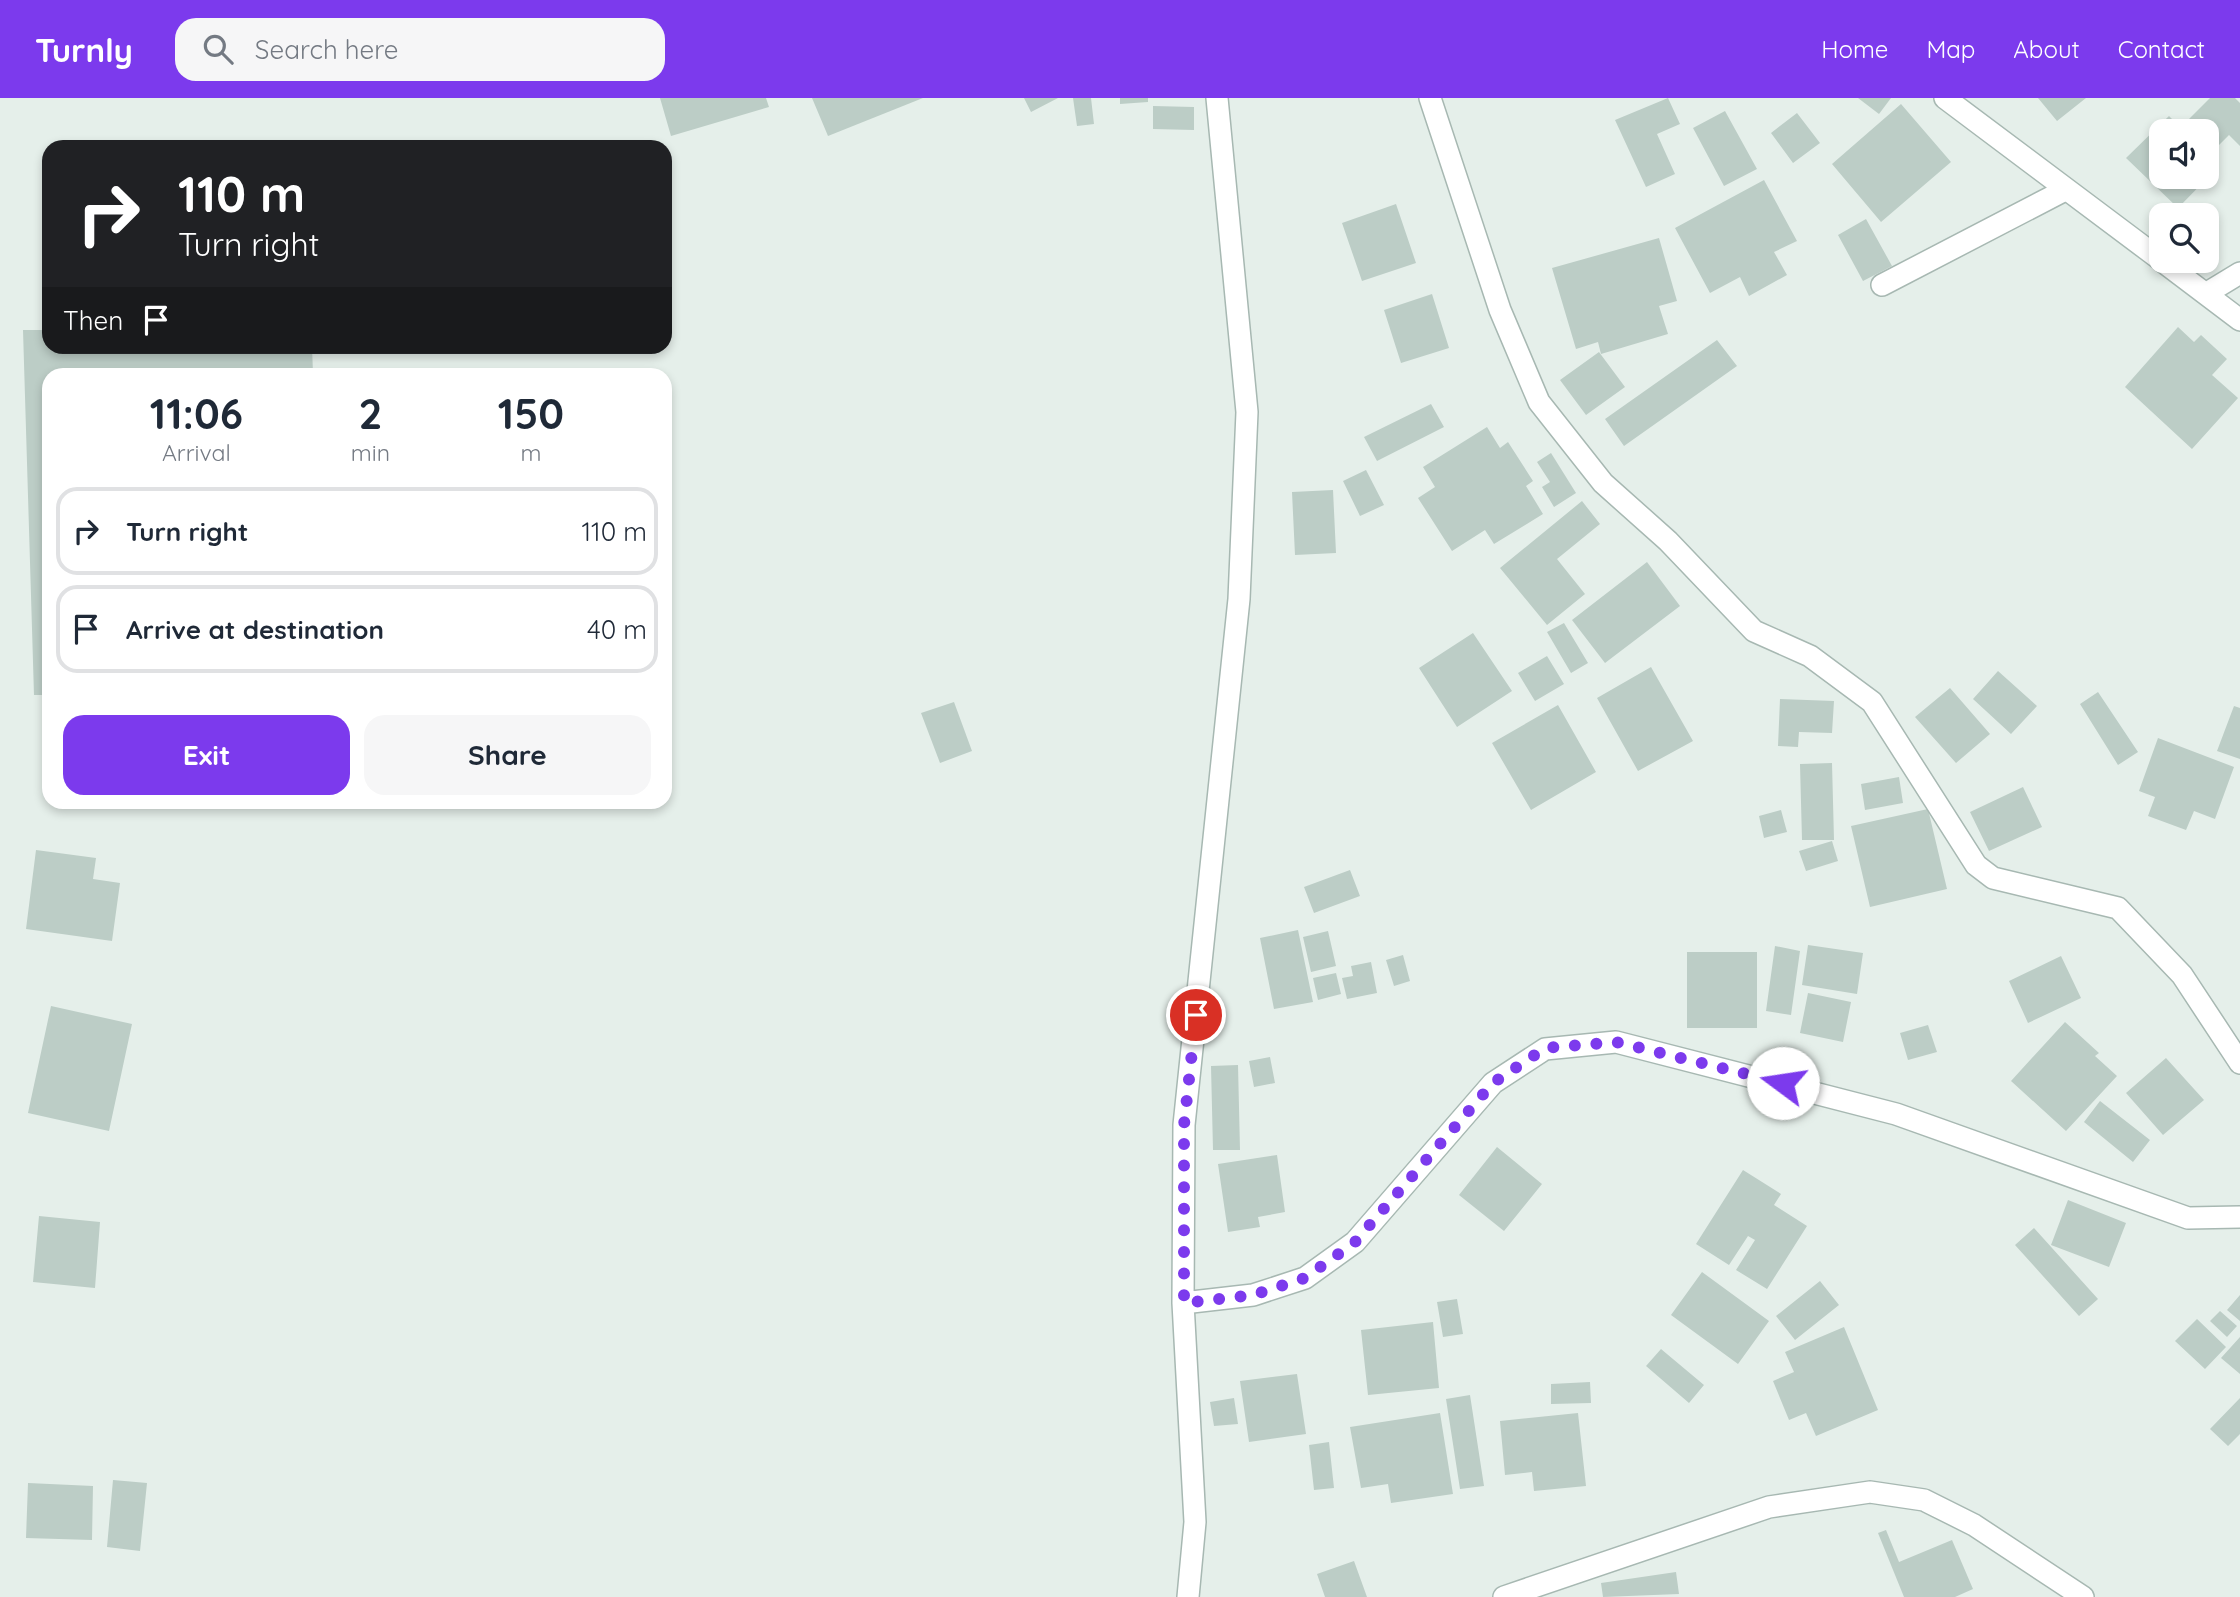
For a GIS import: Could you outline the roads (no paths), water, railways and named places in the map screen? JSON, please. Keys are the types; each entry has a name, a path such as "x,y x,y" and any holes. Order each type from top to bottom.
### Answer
{"street":[{"path":"1188,1597 1195,1522 1184,1303 1184,1125 1239,599 1247,412 1217,98"},
{"path":"1430,98 1500,310 1539,402 1603,483 1668,541 1754,631 1810,656 1872,702 1976,865 1993,878 2118,908 2182,975 2240,1063"},
{"path":"1945,98 2149,251"},
{"path":"1882,285 2065,190"},
{"path":"2179,273 2240,320"},
{"path":"2207,293 2240,273"},
{"path":"1184,1303 1253,1295 1305,1278 1355,1242 1493,1083 1545,1048 1616,1042 1896,1114 2188,1218 2240,1217"},
{"path":"1504,1597 1769,1507 1870,1492 1924,1500 1974,1525 2083,1597"}]}
